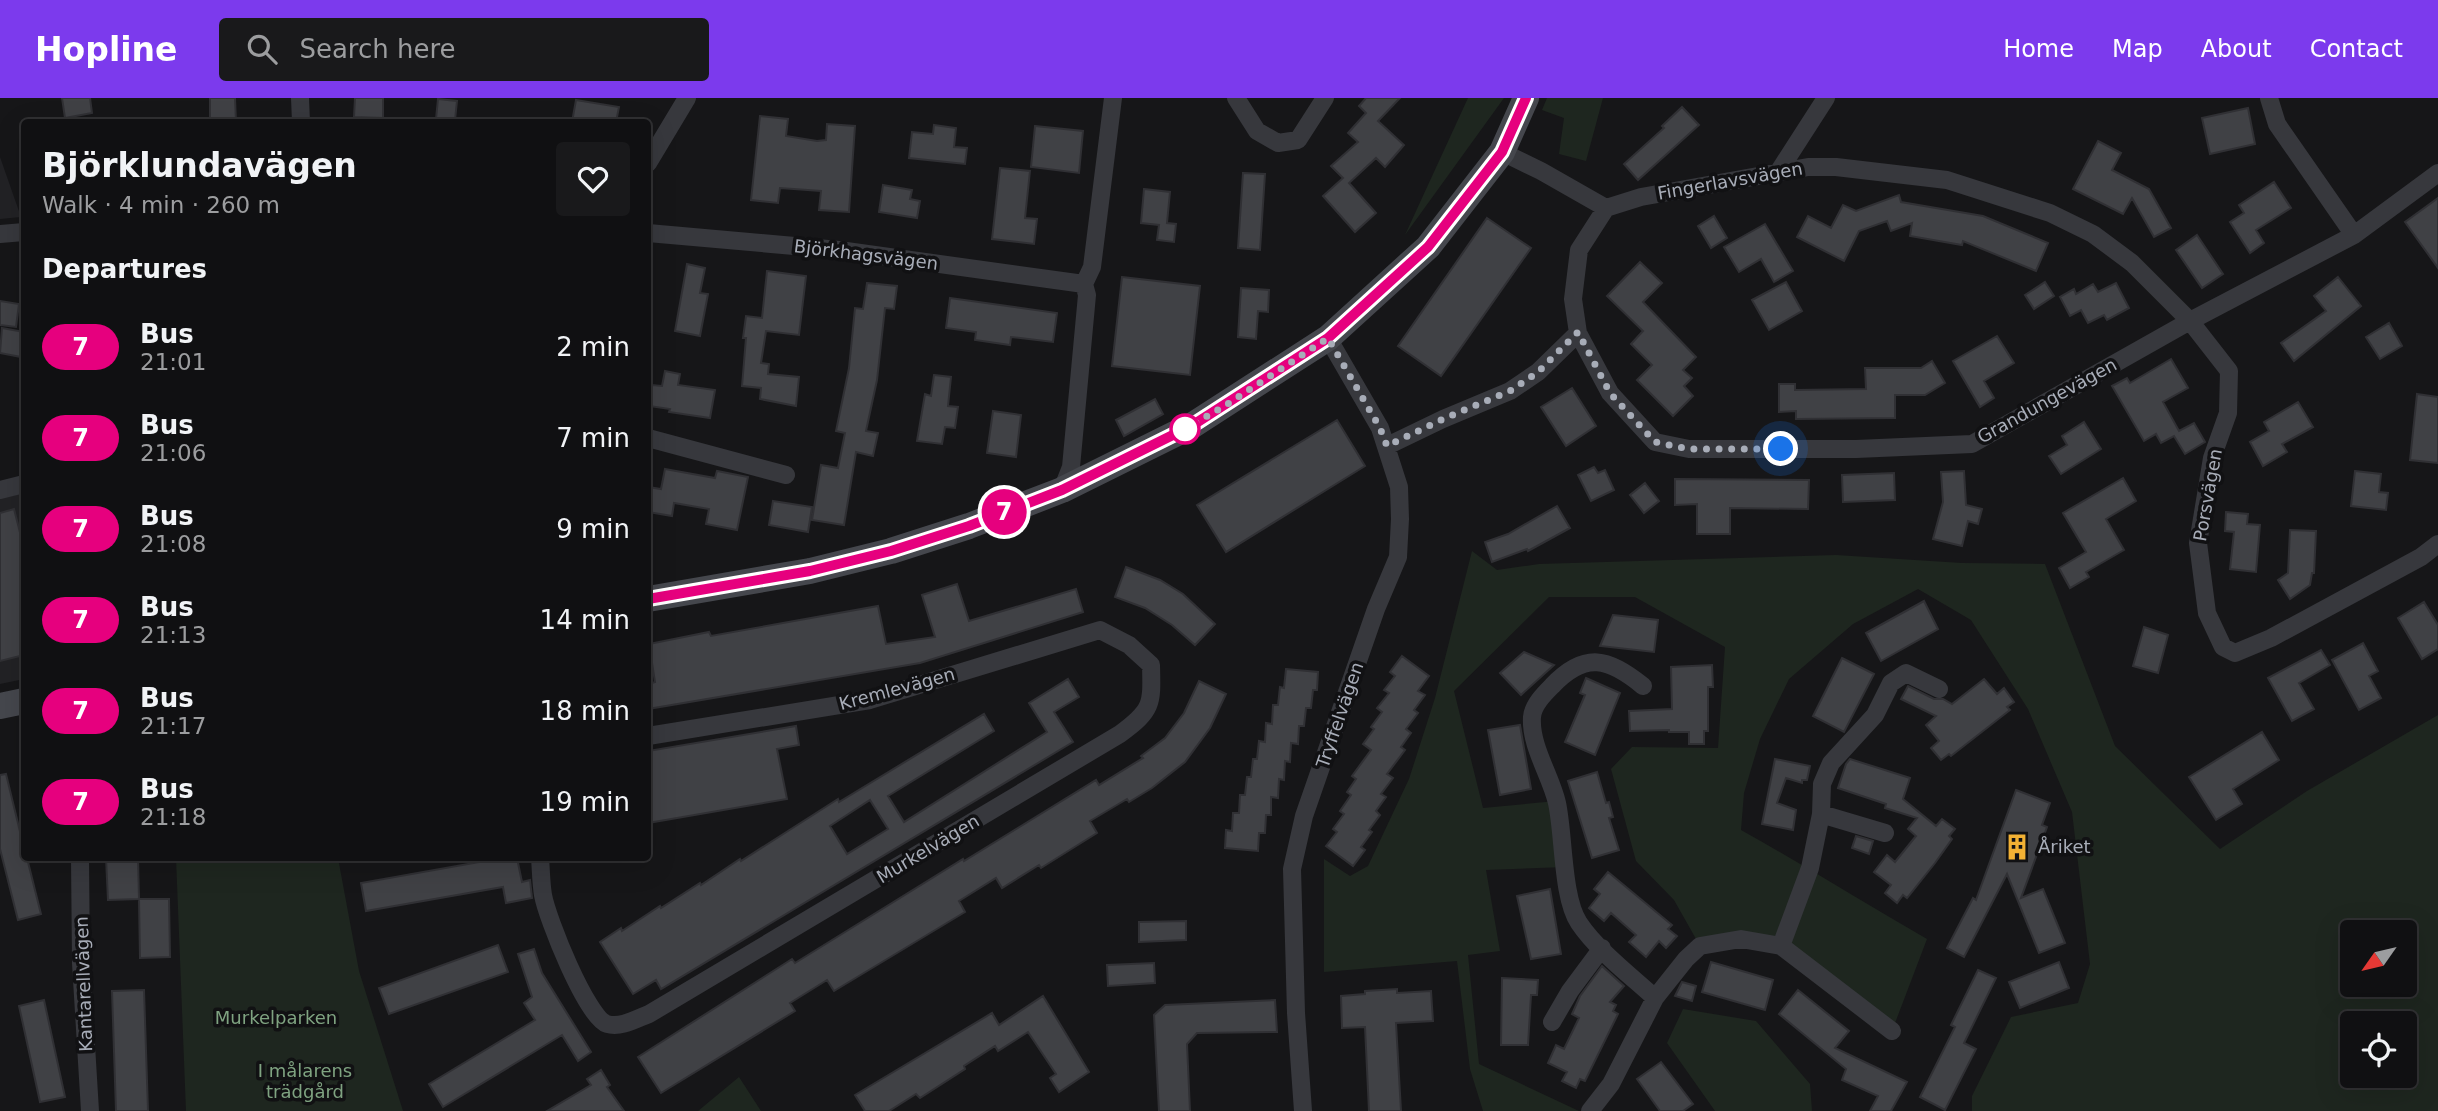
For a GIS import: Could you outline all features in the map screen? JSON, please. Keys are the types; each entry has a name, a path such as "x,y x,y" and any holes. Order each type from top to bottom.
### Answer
{"street":[{"path":"300,98 301,119"},
{"path":"651,158 687,98"},
{"path":"1062,490 1071,467 1087,295 1084,284 1091,267 1112,98"},
{"path":"1236,98 1257,131 1278,143 1298,140 1325,98"},
{"path":"651,598 810,571 891,551 969,526 1062,490 1193,425 1328,338 1428,247 1502,152 1526,98"},
{"path":"1779,172 1826,98"},
{"path":"2269,98 2268,102 2277,124 2354,235"},
{"path":"1502,152 1606,208"},
{"name":"Fingerlavsvägen","path":"1606,208 1642,197 1808,167 1836,167 1947,180 2050,213 2093,234 2132,263 2190,321"},
{"name":"Grandungevägen","path":"1606,208 1579,250 1573,299 1578,332 1610,393 1655,442 1689,449 1856,449 1972,444 2190,321 2354,235 2438,173"},
{"path":"0,234 21,232"},
{"name":"Björkhagsvägen","path":"651,233 839,250 1084,284"},
{"name":"Porsvägen","path":"2190,321 2229,371 2228,413 2212,458 2198,543 2207,613 2222,647 2235,653 2271,638 2421,557 2438,544"},
{"path":"1387,446 1510,391 1538,372 1578,332"},
{"name":"Tryffelvägen","path":"1303,1111 1296,1013 1292,869 1304,816 1376,610 1398,557 1399,487 1387,446 1380,428 1328,338"},
{"path":"651,439 786,475"},
{"path":"0,490 21,485"},
{"name":"Kremlevägen","path":"651,736 870,700 1100,630"},
{"name":"Murkelvägen","path":"540,861 543,897 581,993 598,1018 607,1024 622,1025 649,1014 1090,754 1142,719 1152,699 1151,665 1129,645 1100,630"},
{"path":"1643,686 1620,667 1595,663 1578,664 1539,700 1532,715 1543,768 1556,801 1570,900 1578,922 1655,998"},
{"path":"1781,946 1810,868 1821,814 1822,785 1830,763 1875,715 1891,683 1906,673 1939,689"},
{"path":"0,706 21,702"},
{"path":"1821,814 1885,833"},
{"name":"Kantarellvägen","path":"79,861 81,963 90,1111"},
{"path":"1590,1111 1611,1084 1655,998 1700,946 1741,939 1781,946 1892,1031"},
{"path":"1552,1022 1570,991 1602,948"}],"shaded area":[{"path":"0,157 21,217 0,219"},
{"path":"21,485 21,680 0,684 0,490"}],"green space":[{"path":"1468,98 1504,98 1405,235"},
{"path":"1547,98 1603,98 1586,161 1559,154 1564,118 1542,110"},
{"path":"1472,551 1497,570 1539,564 1836,555 1962,563 2045,564 2115,746 2220,849 2307,791 2438,715 2438,1111 1972,1111 1972,1096 2011,1017 2078,1003 2090,964 2072,812 2028,709 1971,620 1918,589 1853,624 1789,679 1760,739 1744,793 1741,830 1927,939 1892,1031 1781,946 1700,946 1674,900 1636,861 1611,769 1632,747 1718,748 1725,647 1635,597 1549,597 1454,691 1483,808 1556,801 1566,867 1486,870 1500,951 1468,955 1479,1064 1579,1111 1483,1111 1470,1069 1457,961 1324,972 1324,859 1350,876 1368,866 1409,779 1435,698"},
{"name":"Murkelparken","path":"176,861 339,861 359,971 403,1111 186,1111"},
{"path":"1683,1009 1756,1021 1810,1084 1812,1111 1715,1111 1667,1043"},
{"path":"739,1077 761,1111 698,1111"}],"building":[{"path":"62,98 90,98 92,113 65,118"},
{"path":"210,98 235,98 236,119 210,119"},
{"path":"355,98 383,98 383,118 354,117"},
{"path":"1366,98 1400,98 1378,121 1404,145 1385,167 1376,158 1349,183 1376,213 1355,232 1323,196 1343,178 1331,166 1358,142 1348,133 1366,113 1359,106"},
{"path":"438,99 457,101 455,119 436,119"},
{"path":"576,100 619,107 617,119 573,119"},
{"path":"1682,107 1699,125 1638,180 1624,164 1664,128 1662,126"},
{"path":"2248,108 2255,144 2210,154 2202,118"},
{"path":"760,116 788,119 786,136 817,141 826,140 827,124 855,126 849,212 819,210 821,191 780,188 778,203 751,200"},
{"path":"934,125 956,128 954,147 967,148 965,164 909,158 912,132 933,134"},
{"path":"1035,126 1083,131 1079,173 1031,167"},
{"path":"2098,141 2121,153 2112,170 2149,189 2171,228 2154,237 2132,198 2123,214 2073,189"},
{"path":"1000,168 1030,171 1025,218 1037,219 1034,244 992,239"},
{"path":"1243,173 1265,174 1260,250 1238,248"},
{"path":"2274,182 2291,208 2256,230 2264,243 2250,253 2230,222 2244,213 2239,205"},
{"path":"883,185 912,190 910,199 920,201 917,218 879,212"},
{"path":"1144,189 1170,192 1167,223 1176,224 1174,242 1157,240 1159,225 1141,223"},
{"path":"1899,195 1901,202 1983,216 2048,243 2036,271 1963,241 1962,245 1910,236 1912,223 1891,231 1887,221 1859,231 1844,261 1797,237 1808,216 1831,228 1843,205 1856,211"},
{"path":"2438,198 2438,268 2405,222"},
{"path":"1714,216 1727,238 1711,248 1698,226"},
{"path":"1487,218 1531,248 1441,376 1398,346"},
{"path":"1765,224 1793,271 1774,282 1761,259 1739,272 1724,247"},
{"path":"2197,235 2223,274 2202,288 2176,250"},
{"path":"1640,262 1662,283 1643,302 1696,357 1683,370 1692,378 1684,386 1693,396 1673,416 1637,380 1652,365 1631,344 1643,331 1607,296"},
{"path":"687,264 705,268 700,293 708,294 700,336 675,331"},
{"path":"767,271 806,276 799,335 766,331 761,363 769,364 768,374 799,377 796,406 760,399 761,388 742,386 746,316 762,318"},
{"path":"1122,277 1200,286 1190,375 1112,366"},
{"path":"2338,277 2361,306 2294,361 2281,343 2326,311 2314,296"},
{"path":"1786,282 1802,311 1769,330 1752,300"},
{"path":"2045,282 2054,296 2034,309 2025,295"},
{"path":"867,283 897,286 894,309 885,308 877,380 866,431 878,433 873,456 856,452 844,525 812,520 821,465 838,468 845,433 836,431 849,368 855,308 863,309"},
{"path":"2116,283 2129,308 2107,320 2104,315 2088,323 2081,310 2070,316 2060,297 2074,289 2076,294 2093,284 2098,292"},
{"path":"1241,288 1269,290 1268,312 1258,311 1256,339 1238,337"},
{"path":"950,298 1057,313 1053,342 1011,337 1010,345 975,340 976,332 946,328"},
{"path":"0,301 19,304 16,327 0,325"},
{"path":"2389,323 2402,346 2380,359 2366,337"},
{"path":"2,328 21,331 21,357 0,353"},
{"path":"1997,336 2014,363 1984,381 1994,398 1980,407 1953,361"},
{"path":"2171,359 2188,388 2163,402 2179,431 2194,423 2205,442 2185,454 2174,436 2161,443 2156,434 2144,441 2112,386 2127,378 2130,383"},
{"path":"1932,361 1945,383 1925,395 1895,395 1895,418 1796,419 1796,411 1779,412 1779,384 1795,384 1795,390 1866,389 1865,368 1921,368"},
{"path":"665,371 680,374 678,385 715,390 710,418 651,406 652,385 662,386"},
{"path":"934,375 951,377 948,406 958,407 955,428 945,427 942,444 917,441 925,394 931,396"},
{"path":"1572,388 1596,426 1566,446 1541,407"},
{"path":"2417,394 2438,397 2438,463 2410,460"},
{"path":"1155,399 1163,414 1124,436 1116,420"},
{"path":"2298,402 2313,427 2282,444 2287,452 2263,466 2250,442 2269,431 2264,422"},
{"path":"993,411 1021,415 1016,457 987,453"},
{"path":"1337,420 1365,466 1226,552 1197,505"},
{"path":"2084,422 2101,449 2061,474 2049,456 2067,445 2062,436"},
{"path":"1594,467 1598,473 1605,470 1614,490 1591,501 1578,475"},
{"path":"665,469 715,478 717,471 748,477 737,530 706,524 709,509 674,503 672,516 651,512 651,487 661,489"},
{"path":"1964,471 1966,505 1982,509 1978,524 1968,521 1962,546 1933,539 1943,502 1941,472"},
{"path":"2355,471 2381,474 2379,492 2388,493 2386,510 2351,506"},
{"path":"1894,473 1895,500 1843,502 1842,475"},
{"path":"2123,478 2136,501 2106,519 2124,550 2086,572 2089,577 2070,588 2059,568 2086,552 2063,513"},
{"path":"1675,479 1809,480 1808,509 1730,508 1730,534 1697,534 1697,504 1675,505"},
{"path":"1645,483 1659,501 1644,513 1630,495"},
{"path":"773,501 812,507 808,532 769,525"},
{"path":"1557,506 1570,528 1528,551 1527,549 1492,562 1485,542 1508,534"},
{"path":"14,509 21,536 21,656 0,661 0,513"},
{"path":"2226,512 2248,514 2247,524 2260,525 2256,572 2230,569 2234,532 2225,531"},
{"path":"2290,530 2316,531 2314,573 2310,585 2290,599 2278,580 2288,573"},
{"path":"1126,567 1160,580 1183,594 1215,624 1195,645 1172,625 1145,608 1115,597"},
{"path":"957,584 969,621 1076,589 1083,612 920,663 651,708 651,683 655,682 651,644 709,632 711,636 878,606 886,644 935,637 922,595"},
{"path":"1924,601 1938,629 1881,661 1866,633"},
{"path":"2424,602 2438,625 2438,649 2422,659 2398,618"},
{"path":"1613,615 1658,620 1654,652 1600,646"},
{"path":"2144,627 2168,635 2158,673 2133,666"},
{"path":"2363,643 2378,671 2369,676 2381,698 2359,710 2332,660"},
{"path":"2321,650 2330,665 2299,683 2314,709 2292,721 2268,678"},
{"path":"1524,652 1554,665 1521,695 1500,673"},
{"path":"1402,656 1429,676 1418,691 1425,695 1414,710 1418,713 1406,729 1411,733 1401,747 1405,750 1387,774 1393,778 1381,794 1386,797 1376,811 1380,815 1361,847 1365,850 1353,866 1326,846 1337,832 1333,829 1344,814 1340,811 1351,795 1347,792 1356,779 1352,776 1371,750 1363,744 1382,712 1377,708 1389,693 1384,690 1395,676 1390,672"},
{"path":"1842,658 1874,674 1844,732 1813,716"},
{"path":"1712,665 1713,687 1708,687 1708,731 1704,731 1704,744 1689,744 1689,732 1630,731 1629,711 1672,709 1671,667"},
{"path":"1286,669 1318,672 1317,690 1313,690 1311,708 1306,708 1304,726 1299,726 1298,744 1291,743 1290,762 1285,761 1284,780 1279,779 1278,798 1271,797 1271,815 1266,815 1265,833 1259,833 1258,851 1225,848 1226,830 1232,831 1233,813 1239,813 1240,795 1245,795 1253,759 1257,759 1259,741 1265,742 1266,723 1272,724 1273,705 1278,705 1280,687 1284,688"},
{"path":"1586,678 1620,693 1595,755 1565,742 1585,695 1580,693"},
{"path":"1068,679 1079,697 1054,712 1073,742 661,989 656,980 633,994 600,942 700,883 701,885 838,799 839,802 984,714 994,731 888,796 904,822 1047,732 1029,703","holes":["870,800 888,829 847,854 830,826"]},
{"path":"1984,679 1997,694 2004,688 2014,702 2007,707 2010,710 1951,756 1949,754 1941,760 1931,748 1939,741 1926,725 1936,716 1901,699 1908,686 1934,699 1943,699 1952,704"},
{"path":"1199,681 1226,694 1210,728 1185,762 1152,788 1090,821 1097,833 1041,868 1039,865 1002,888 996,878 959,901 965,912 834,991 827,980 790,1003 795,1011 661,1093 638,1057 792,959 795,963 1096,780 1099,785 1143,758 1141,756 1165,738 1184,713"},
{"path":"1520,725 1531,789 1500,795 1488,730"},
{"path":"796,726 799,745 777,749 787,799 651,822 651,750"},
{"path":"2262,732 2279,760 2233,789 2242,804 2216,820 2189,777"},
{"path":"1775,759 1810,766 1807,780 1802,780 1802,783 1786,778 1777,803 1796,810 1793,830 1762,824"},
{"path":"1850,759 1910,778 1903,799 1936,826 1942,819 1955,829 1949,836 1952,839 1935,863 1907,898 1903,895 1897,903 1885,893 1891,885 1874,872 1887,855 1895,862 1916,836 1908,829 1917,818 1838,788"},
{"path":"1597,772 1606,803 1609,802 1613,817 1609,818 1619,850 1592,858 1568,781"},
{"path":"6,774 21,836 21,861 28,861 41,914 18,920 0,849 0,775"},
{"path":"2016,790 2050,803 2042,825 2047,827 2021,898 2043,889 2065,943 2039,953 2007,874 1964,957 1947,948 1973,898 1976,900"},
{"path":"1856,836 1873,841 1869,854 1852,848"},
{"path":"106,861 138,861 139,899 108,900"},
{"path":"485,861 518,861 522,882 530,880 532,898 506,903 503,887 366,911 361,883"},
{"path":"1608,872 1672,925 1668,929 1677,936 1666,948 1659,941 1646,957 1629,942 1636,935 1611,913 1604,921 1589,908 1600,894 1594,889"},
{"path":"1550,889 1561,954 1531,959 1517,896"},
{"path":"139,899 169,899 170,957 140,958"},
{"path":"1186,921 1186,940 1139,942 1139,922"},
{"path":"498,945 508,972 389,1014 379,988"},
{"path":"534,949 542,973 591,1052 578,1061 562,1035 443,1107 429,1084 535,1020 524,1003 532,997 518,954"},
{"path":"1711,962 1773,980 1765,1010 1702,992"},
{"path":"2059,962 2069,988 2020,1008 2009,982"},
{"path":"1154,963 1155,983 1108,986 1107,965"},
{"path":"1602,966 1624,986 1610,1002 1616,1005 1613,1011 1618,1014 1585,1081 1580,1079 1576,1088 1562,1081 1567,1072 1548,1063 1556,1045 1564,1049 1579,1018 1572,1014 1580,996"},
{"path":"1978,970 1996,978 1964,1043 1976,1049 1945,1110 1920,1097 1955,1027 1951,1025"},
{"path":"1502,978 1538,980 1537,995 1531,995 1528,1045 1501,1045"},
{"path":"1682,982 1696,986 1692,1001 1675,996"},
{"path":"1397,989 1397,993 1431,991 1433,1021 1396,1023 1401,1111 1369,1111 1365,1027 1342,1028 1341,996"},
{"path":"144,990 148,1111 116,1111 112,991"},
{"path":"1798,990 1849,1031 1835,1048 1907,1082 1891,1111 1870,1111 1878,1096 1842,1080 1846,1069 1779,1014"},
{"path":"1043,996 1089,1072 1059,1092 1050,1078 1056,1074 1028,1032 998,1051 995,1046 920,1098 916,1094 889,1111 865,1111 855,1095 992,1013 999,1025"},
{"path":"44,1000 65,1097 40,1102 19,1006"},
{"path":"1275,1000 1277,1032 1197,1033 1187,1044 1190,1111 1159,1111 1154,1015 1165,1005"},
{"path":"1661,1062 1693,1104 1683,1111 1660,1111 1637,1079"},
{"path":"601,1070 610,1085 607,1087 624,1111 547,1111 591,1085 587,1079"}],"bus line":[{"name":"7","path":"651,598 810,571 891,551 969,526 1062,490 1193,425 1328,338 1428,247 1502,152 1526,98"}],"place":[{"name":"Åriket","path":"2017,847"}],"route":[{"path":"1185,429 1328,338 1380,428 1387,446 1510,391 1538,372 1578,332 1610,393 1655,442 1689,449 1781,449"}],"park label":[{"name":"I målarens trädgård","path":"305,1081"}]}
